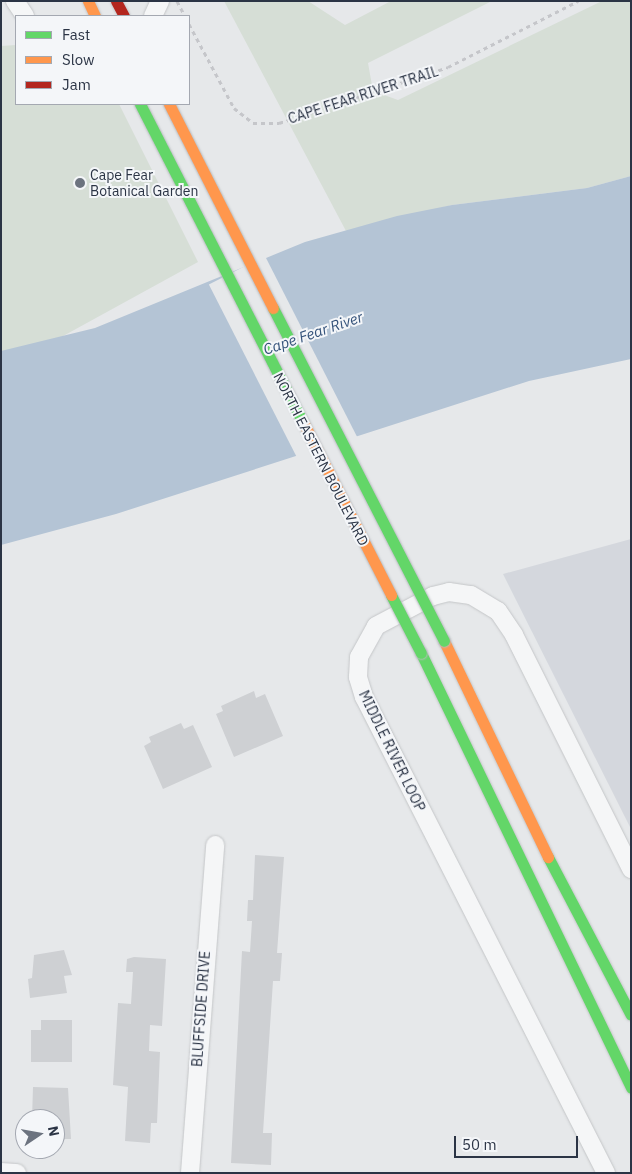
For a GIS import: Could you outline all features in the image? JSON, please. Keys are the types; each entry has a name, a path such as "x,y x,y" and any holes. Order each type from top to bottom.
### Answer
{"highway":[{"path":"88,1 95,15"},
{"path":"116,1 123,15"},
{"name":"NORTH EASTERN BOULEVARD","path":"141,105 421,653 631,1088"},
{"name":"NORTH EASTERN BOULEVARD","path":"170,105 444,642 541,844 631,1015"}],"street":[{"path":"15,1 23,15"},
{"path":"153,15 160,1"},
{"name":"MIDDLE RIVER LOOP","path":"606,1173 364,697 358,677 359,657 376,626 433,596 451,592 471,595 498,611 514,635 631,869"},
{"name":"BLUFFSIDE DRIVE","path":"190,1173 215,845"},
{"path":"1,1172 17,1173"}],"path":[{"path":"177,1 184,15"},
{"name":"CAPE FEAR RIVER TRAIL","path":"190,26 234,108 253,124 279,123 448,67 578,1"}],"shaded area":[{"path":"224,1 308,1 345,25 391,1 492,1 368,63 373,91 398,100 602,1 631,1 631,176 587,188 452,205 346,231"},
{"name":"Cape Fear Botanical Garden","path":"15,45 15,105 120,105 198,262 54,341 1,353 1,46"},
{"path":"631,539 631,829 503,574"}],"water":[{"name":"Cape Fear River","path":"631,176 631,359 529,381 116,514 1,545 1,351 95,328 305,242 397,216 452,205 587,188"}],"pier":[{"path":"265,256 358,439 302,467 209,285"}],"building":[{"path":"254,691 256,698 265,694 283,736 234,757 216,714 223,711 221,706"},
{"path":"181,723 184,729 193,725 212,767 163,789 144,746 151,742 149,737"},
{"path":"255,855 284,857 277,953 282,953 280,981 273,981 263,1133 272,1133 271,1165 231,1163 242,951 250,952 252,921 247,921 248,900 253,900"},
{"path":"64,950 72,975 64,976 67,993 30,998 28,979 32,978 34,955"},
{"path":"134,957 166,959 162,1026 150,1025 149,1051 160,1052 157,1123 151,1123 150,1143 125,1141 128,1087 113,1085 118,1003 131,1004 133,972 126,972 127,959"},
{"path":"41,1020 72,1020 72,1062 31,1062 31,1030 41,1030"},
{"path":"33,1087 68,1088 71,1139 65,1139 65,1109 32,1109"}],"traffic: fast":[{"path":"141,105 304,424"},
{"path":"273,308 444,641"},
{"path":"391,595 421,653"},
{"path":"421,653 631,1088"},
{"path":"548,857 631,1015"}],"traffic: slow":[{"path":"88,1 95,15"},
{"path":"170,105 273,308"},
{"path":"304,424 391,595"},
{"path":"444,641 548,857"}],"traffic: jam":[{"path":"116,1 123,15"}],"place":[{"name":"Cape Fear Botanical Garden","path":"80,183"}]}
